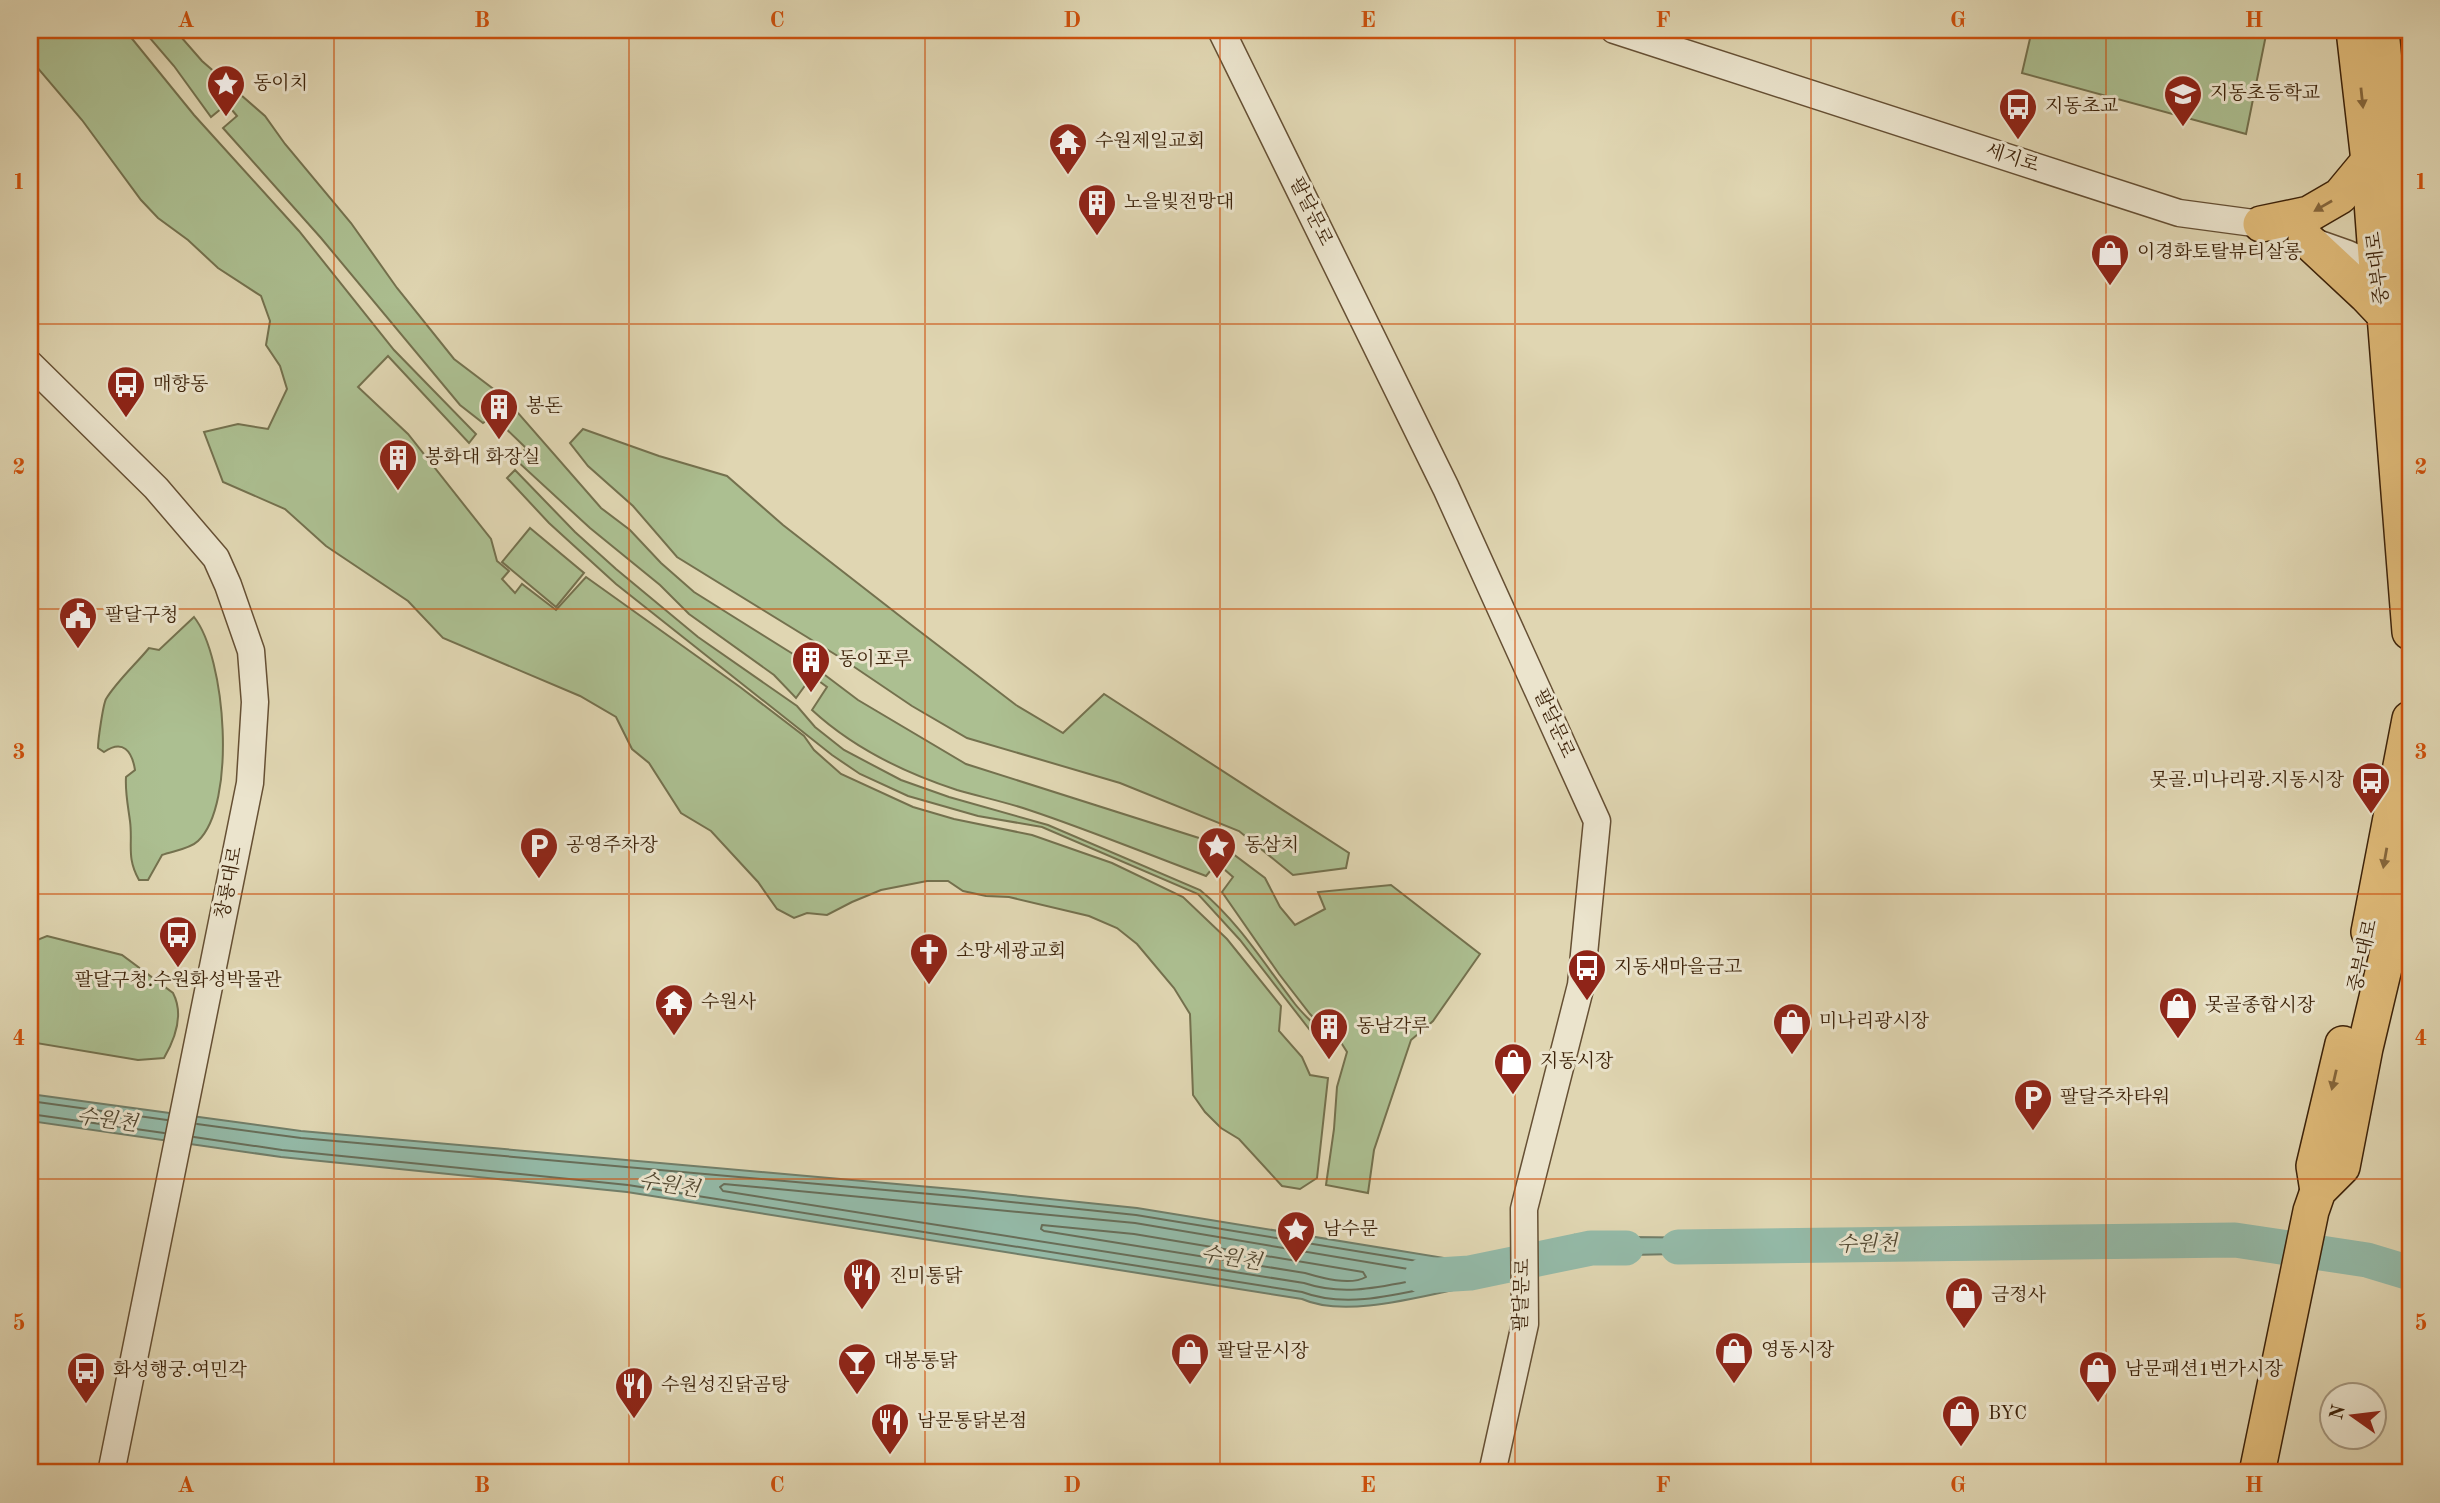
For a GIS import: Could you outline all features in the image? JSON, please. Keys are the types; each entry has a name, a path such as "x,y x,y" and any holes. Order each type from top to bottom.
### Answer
{"main road":[{"name":"중부대로","path":"2354,30 2369,161 2398,277"},
{"name":"중부대로","path":"2381,30 2398,277 2410,632"},
{"path":"2261,223 2309,214 2340,196 2369,161"},
{"path":"2306,239 2398,324"},
{"name":"중부대로","path":"2256,1473 2315,1201 2314,1166 2377,898 2410,719"},
{"name":"중부대로","path":"2315,1201 2342,1167 2365,1048 2410,859"}],"street":[{"name":"팔달문로","path":"1221,30 1446,488 1597,821 1581,985 1527,1196 1523,1218 1525,1324 1492,1473"},
{"name":"세지로","path":"1614,30 2179,213 2261,223 2348,254 2398,277"},
{"name":"창룡대로","path":"30,364 156,488 216,558 228,585 250,652 255,702 250,783 111,1473"}],"shaded area":[{"path":"30,30 125,30 194,115 299,231 394,350 476,434 469,443 388,356 358,387 408,434 491,539 497,561 509,571 502,579 515,593 522,584 556,610 586,577 804,736 814,750 841,774 913,807 954,819 1032,835 1112,863 1183,897 1227,939 1281,1006 1279,1031 1302,1057 1310,1075 1328,1078 1317,1178 1300,1189 1282,1186 1239,1139 1221,1128 1205,1112 1193,1095 1190,1014 1174,988 1137,944 1117,928 1089,916 1009,897 963,891 948,881 927,881 881,890 827,915 807,913 794,918 777,909 758,882 711,831 681,813 649,763 632,749 616,717 580,696 443,638 408,601 326,546 285,509 223,482 204,432 238,424 268,429 287,389 280,366 266,345 270,321 261,296 218,268 188,240 158,218 141,200 82,120 30,59"},
{"path":"143,30 175,30 202,61 265,116 351,223 397,288 454,359 504,397 601,508 630,530 661,563 694,592 817,669 858,700 966,764 1221,845 1265,878 1280,907 1295,925 1325,909 1318,892 1391,885 1480,954 1433,1021 1411,1040 1374,1150 1368,1193 1326,1185 1337,1087 1347,1052 1340,1041 1331,1036 1310,1014 1222,892 1233,877 1217,863 1206,876 1020,807 937,783 880,758 844,736 812,710 827,687 812,676 796,698 774,675 689,614 660,585 590,528 516,460 526,448 493,416 483,423 460,405 321,238 223,128 237,116 227,104 211,117 174,66"},
{"path":"2032,30 2267,30 2246,134 2022,73"},
{"path":"583,429 727,476 783,525 1016,705 1063,733 1104,694 1349,853 1346,868 1293,875 1239,831 1120,783 967,738 677,557 633,506 588,466 570,443"},
{"path":"515,470 575,532 616,569 698,637 797,706 815,727 844,750 901,780 949,797 1048,825 1200,890 1239,929 1295,1004 1327,1041 1313,1034 1240,940 1198,894 1042,827 978,816 908,796 860,774 832,755 616,584 549,523 507,478"},
{"path":"530,528 584,573 556,607 502,562"},
{"path":"194,617 205,637 214,664 220,696 223,730 218,796 210,822 198,841 186,848 162,855 148,880 139,880 131,857 126,788 126,777 135,770 132,757 126,749 116,747 104,752 98,748 103,708 110,692 149,648 159,650"},
{"path":"47,936 122,955 173,993 178,1009 177,1026 164,1058 138,1060 30,1042 30,947"}],"water":[{"path":"30,1094 301,1131 1137,1208 1469,1262 1472,1286 1363,1306 1320,1305 1302,1299 627,1192 281,1157 30,1121"},
{"path":"1576,1236 1582,1242 1629,1237 1725,1238 1727,1257 1653,1254 1580,1262"}],"waterway":[{"name":"수원천","path":"1678,1247 2235,1240 2367,1260 2410,1273"},
{"name":"수원천","path":"1422,1276 1470,1273 1591,1248 1626,1248"}],"place":[{"name":"동이치","path":"226,118"},
{"name":"지동초등학교","path":"2183,128"},
{"name":"지동초교","path":"2018,141"},
{"name":"수원제일교회","path":"1068,176"},
{"name":"노을빛전망대","path":"1097,237"},
{"name":"이경화토탈뷰티살롱","path":"2110,287"},
{"name":"매향동","path":"126,419"},
{"name":"봉돈","path":"499,441"},
{"name":"봉화대 화장실","path":"398,492"},
{"name":"팔달구청","path":"78,650"},
{"name":"동이포루","path":"811,694"},
{"name":"못골.미나리광.지동시장","path":"2371,815"},
{"name":"공영주차장","path":"539,880"},
{"name":"동삼치","path":"1217,880"},
{"name":"팔달구청.수원화성박물관","path":"178,969"},
{"name":"소망세광교회","path":"929,986"},
{"name":"지동새마을금고","path":"1587,1002"},
{"name":"수원사","path":"674,1037"},
{"name":"못골종합시장","path":"2178,1040"},
{"name":"미나리광시장","path":"1792,1056"},
{"name":"동남각루","path":"1329,1061"},
{"name":"지동시장","path":"1513,1096"},
{"name":"팔달주차타워","path":"2033,1132"},
{"name":"남수문","path":"1296,1264"},
{"name":"진미통닭","path":"862,1311"},
{"name":"금정사","path":"1964,1330"},
{"name":"영동시장","path":"1734,1385"},
{"name":"팔달문시장","path":"1190,1386"},
{"name":"대봉통닭","path":"857,1396"},
{"name":"남문패션1번가시장","path":"2098,1404"},
{"name":"화성행궁.여민각","path":"86,1405"},
{"name":"수원성진닭곰탕","path":"634,1420"},
{"name":"BYC","path":"1961,1448"},
{"name":"남문통닭본점","path":"890,1456"}]}
